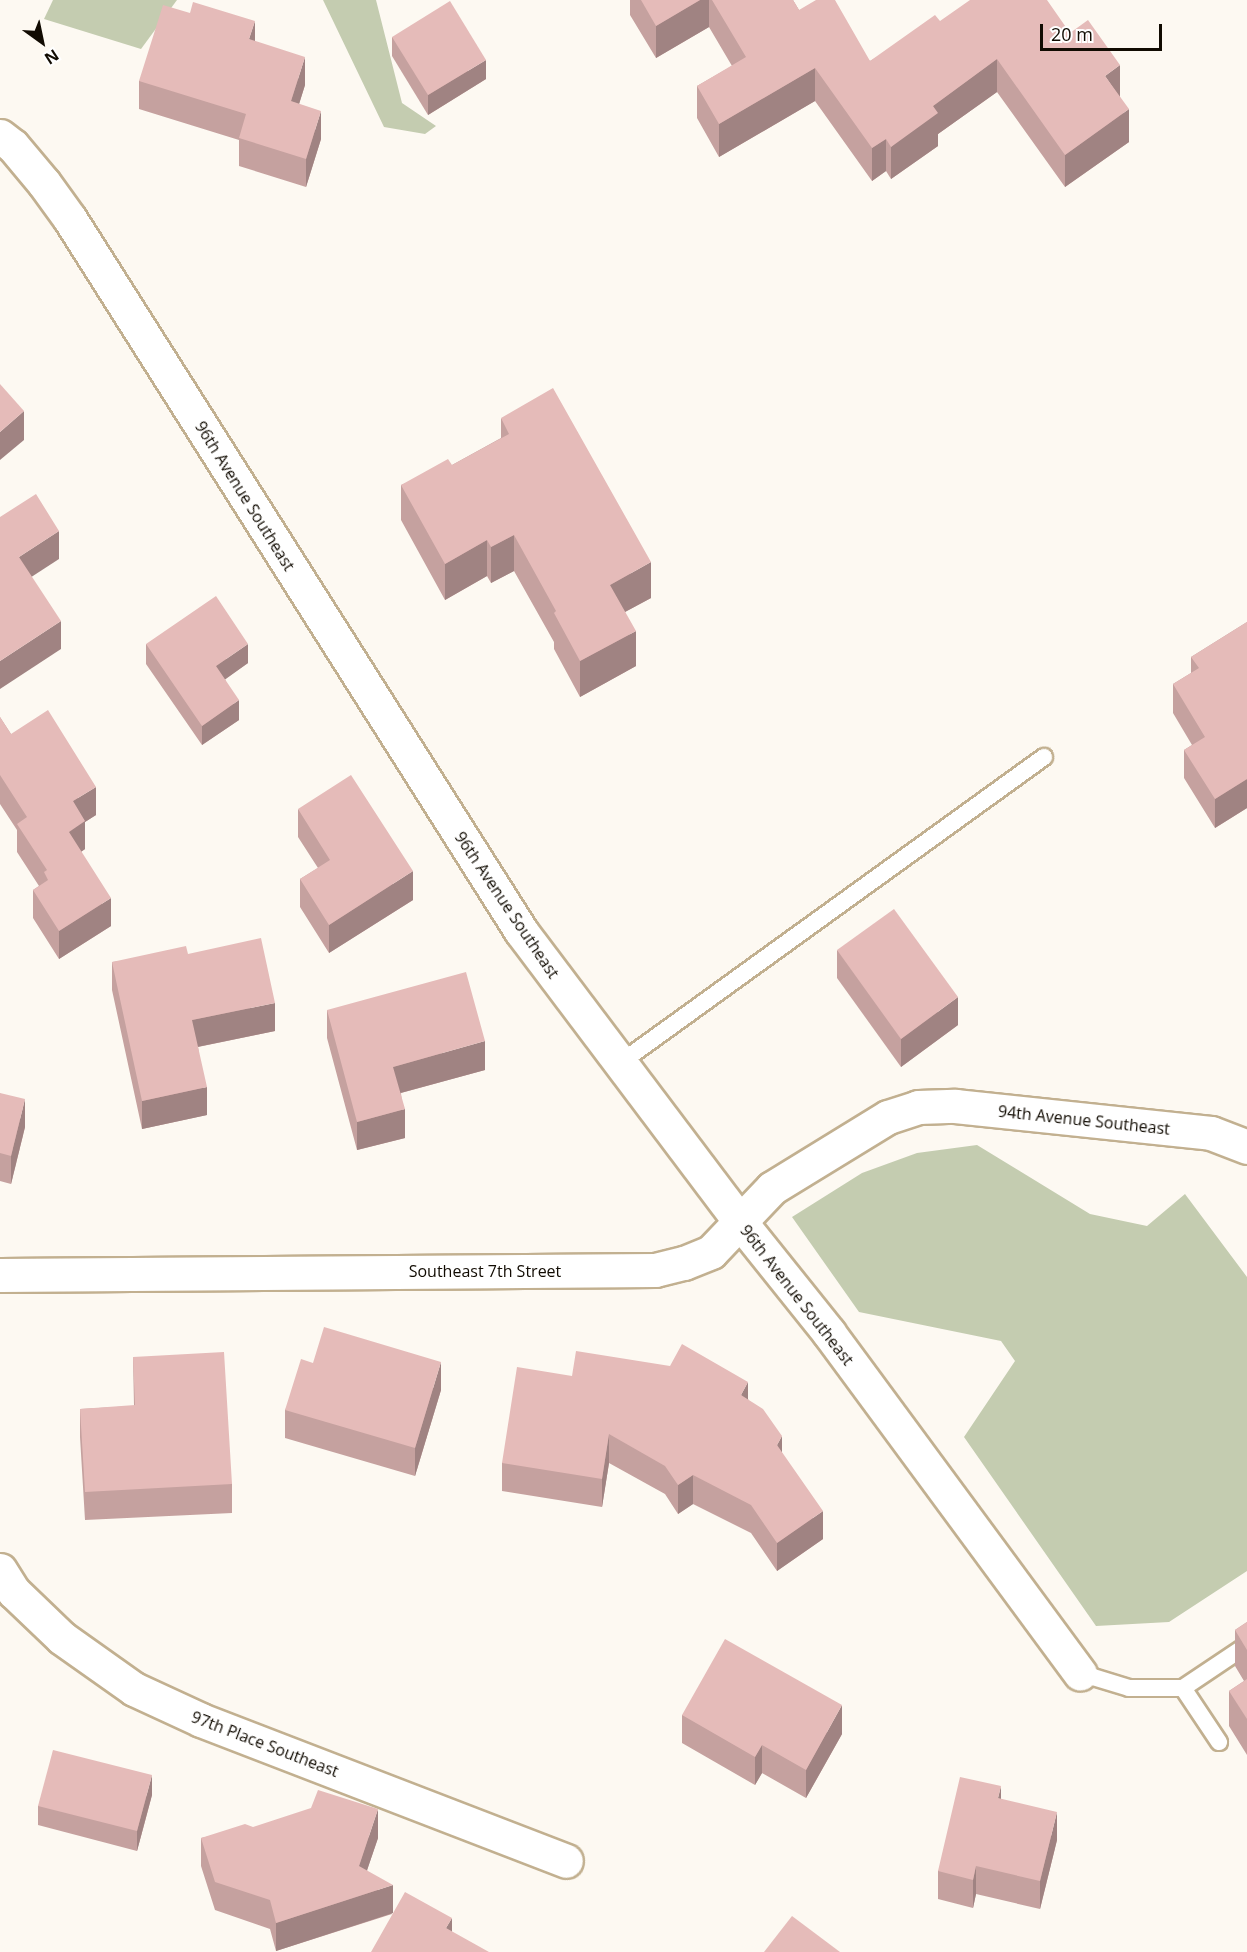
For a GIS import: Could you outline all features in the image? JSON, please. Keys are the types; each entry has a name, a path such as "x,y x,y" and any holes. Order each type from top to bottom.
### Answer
{"street":[{"name":"96th Avenue Southeast","path":"0,136 13,146 70,219 521,931 741,1223 830,1334 1080,1673"},
{"name":"94th Avenue Southeast","path":"918,1107 955,1106 1211,1133 1247,1147"},
{"name":"Southeast 7th Street","path":"0,1275 655,1270 684,1263 711,1252 772,1188 888,1117 918,1107"},
{"name":"97th Place Southeast","path":"0,1570 14,1592 62,1638 134,1689 201,1720 566,1860"}],"lane":[{"path":"620,1064 1044,757"},
{"path":"1080,1673 1129,1688 1183,1688 1247,1645"},
{"path":"1183,1688 1219,1742"}],"green space":[{"path":"53,0 177,0 141,49 44,19"},
{"path":"323,0 376,0 402,103 436,126 425,134 384,127"},
{"path":"977,1145 1090,1214 1147,1226 1185,1194 1247,1277 1247,1571 1169,1622 1096,1626 964,1437 1015,1361 1001,1341 859,1312 792,1217 862,1173 917,1153"}],"building":[{"path":"641,0 700,0 656,26"},
{"path":"712,0 793,0 799,10 816,0 835,0 870,61 935,15 940,21 970,0 1047,0 1070,33 1088,20 1120,65 1105,76 1129,109 1065,155 997,59 933,106 938,113 891,147 886,139 872,148 815,68 719,124 697,86 746,57"},
{"path":"450,1 486,60 428,95 392,37"},
{"path":"193,2 255,21 249,39 305,57 291,101 321,111 306,159 239,138 246,114 139,81 163,5 190,13"},
{"path":"0,384 24,411 0,432"},
{"path":"553,388 651,562 610,585 636,631 580,661 554,613 556,611 514,535 491,547 487,540 445,564 401,485 448,459 452,465 509,434 501,418"},
{"path":"36,494 59,531 19,557 61,621 0,661 0,517"},
{"path":"216,596 248,644 216,666 239,700 202,726 146,644"},
{"path":"1247,622 1247,779 1215,799 1184,750 1205,737 1173,684 1199,668 1191,657"},
{"path":"48,710 96,787 73,801 85,821 69,832 111,898 59,931 33,890 48,880 44,872 47,870 17,824 27,817 0,775 0,717 11,734"},
{"path":"351,775 413,871 329,925 300,879 330,860 298,809"},
{"path":"894,909 958,997 901,1039 837,950"},
{"path":"261,938 275,1003 192,1020 207,1087 142,1101 112,962 186,946 188,954"},
{"path":"466,972 485,1041 393,1067 405,1109 357,1122 327,1010"},
{"path":"0,1093 25,1099 11,1156 0,1153"},
{"path":"324,1327 441,1362 415,1448 285,1410 301,1359 313,1363"},
{"path":"682,1344 748,1382 741,1395 763,1409 782,1436 777,1445 823,1511 777,1543 751,1505 693,1475 678,1485 665,1466 609,1434 602,1479 502,1463 517,1367 572,1376 576,1351 670,1366"},
{"path":"224,1352 232,1484 85,1492 80,1409 135,1405 133,1357"},
{"path":"1247,1622 1247,1650 1235,1630"},
{"path":"725,1639 842,1705 806,1770 762,1745 755,1757 682,1715"},
{"path":"1247,1679 1247,1719 1229,1691"},
{"path":"53,1750 152,1775 137,1831 38,1806"},
{"path":"960,1777 1001,1786 998,1798 1057,1812 1040,1881 976,1866 973,1880 938,1871"},
{"path":"318,1790 378,1809 359,1866 393,1885 276,1923 270,1900 215,1882 201,1838 245,1824 253,1827 311,1808"},
{"path":"405,1892 452,1918 446,1928 489,1952 371,1952"},
{"path":"792,1916 840,1952 764,1952"}]}
